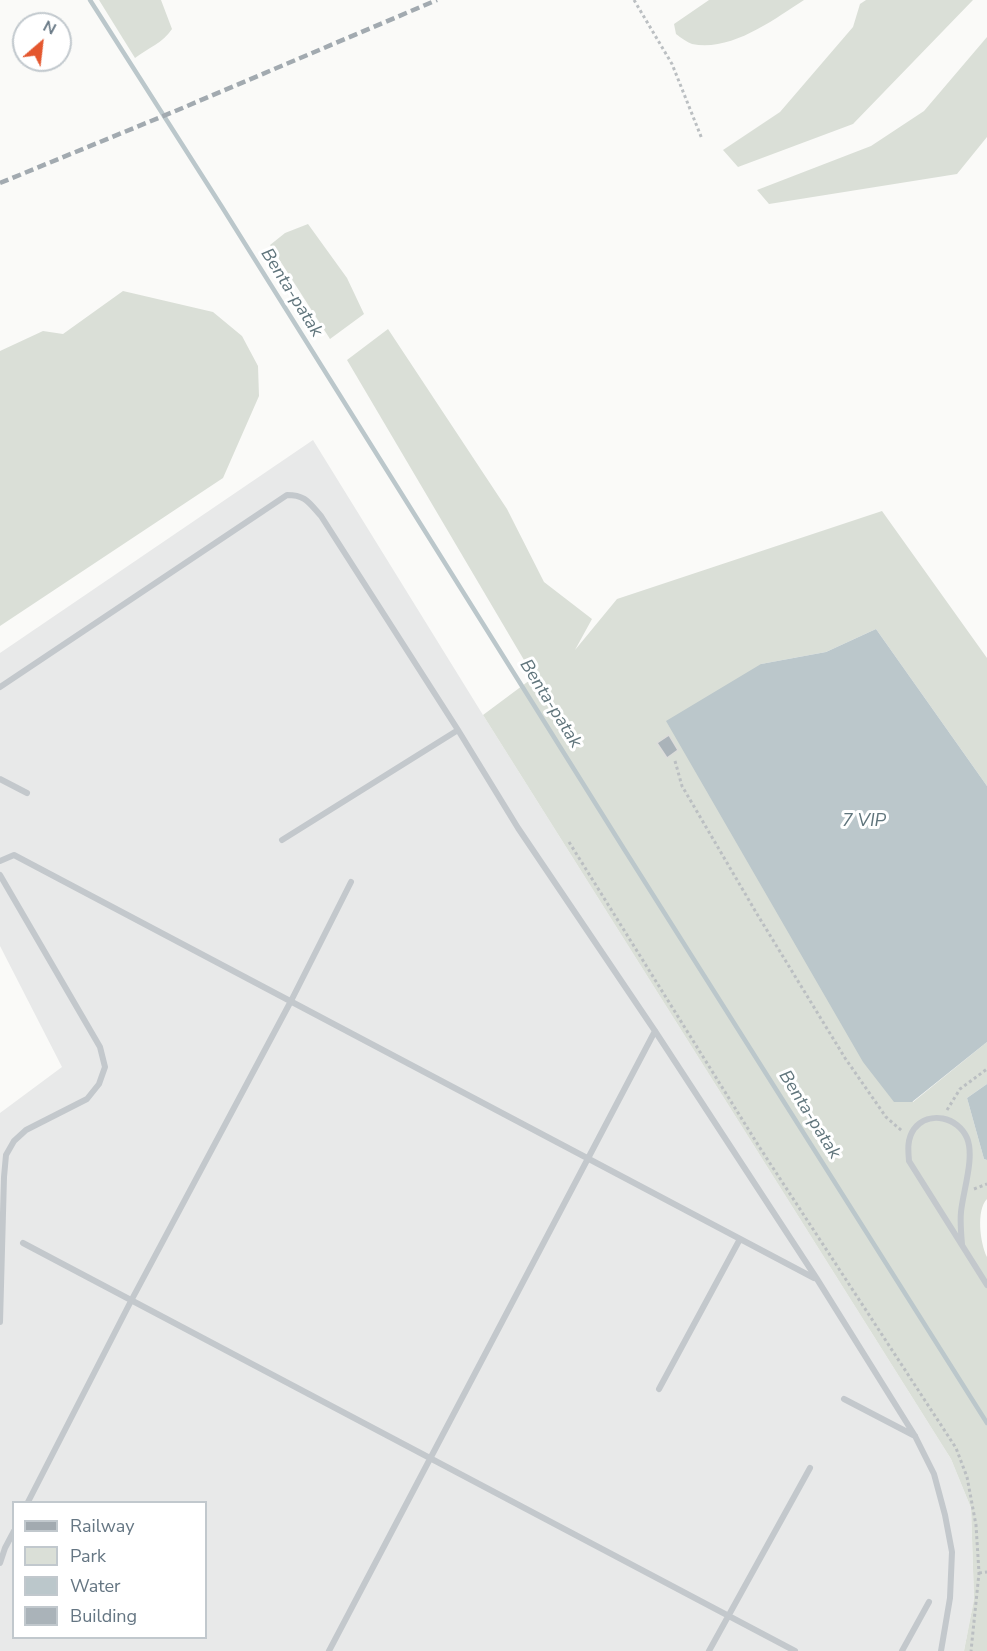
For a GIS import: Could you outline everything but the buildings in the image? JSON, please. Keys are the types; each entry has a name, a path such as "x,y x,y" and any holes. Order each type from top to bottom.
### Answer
{"lane":[{"path":"0,687 287,495 298,495 309,502 321,516 531,847 655,1031 817,1279 915,1436 934,1474 952,1552 950,1598 941,1651"},
{"path":"282,840 458,730"},
{"path":"0,779 27,793"},
{"path":"0,861 15,855 817,1279"},
{"path":"0,875 100,1047 105,1067 99,1084 87,1099 26,1130 14,1141 6,1155 0,1322"},
{"path":"29,1501 131,1301 291,1001 351,882"},
{"path":"329,1651 655,1031"},
{"path":"962,1244 961,1211 970,1148 966,1136 955,1123 942,1117 927,1120 914,1129 907,1146 909,1161 987,1285"},
{"path":"659,1389 740,1239"},
{"path":"23,1243 795,1651"},
{"path":"844,1399 915,1436"},
{"path":"709,1651 810,1468"},
{"path":"0,1563 12,1535"},
{"path":"902,1651 929,1602"}],"path":[{"path":"634,0 672,64 702,139"},
{"path":"675,761 682,786 845,1059 886,1117 911,1138"},
{"path":"569,842 760,1148 956,1448 968,1477 976,1525 978,1574 974,1641 971,1651"},
{"path":"942,1117 960,1089 987,1069"},
{"path":"978,1574 987,1572"}],"shaded area":[{"path":"313,440 483,715 951,1459 971,1508 974,1599 964,1651 0,1651 0,1113 62,1067 0,946 0,653"}],"green space":[{"path":"99,0 161,0 172,29 160,42 135,58"},
{"path":"709,0 804,0 751,32 722,43 692,44 676,34 674,24"},
{"path":"866,0 973,0 853,124 738,167 723,150 780,112 853,27 860,4"},
{"path":"987,37 987,137 957,174 769,204 757,190 871,146 924,111"},
{"path":"308,224 347,278 364,314 330,339 270,245 285,233"},
{"path":"123,291 213,312 242,336 258,366 259,396 223,478 0,626 0,351 43,331 63,334"},
{"path":"388,329 507,509 544,582 592,619 575,650 617,599 882,511 987,658 987,786 876,629 826,652 761,664 913,1102 987,1042 987,1084 967,1098 984,1159 987,1160 987,1199 981,1211 980,1227 982,1244 987,1257 987,1651 964,1651 974,1599 971,1508 951,1459 483,715 534,677 347,360"}],"water":[{"name":"7 VIP","path":"876,629 987,786 987,1042 912,1102 894,1102 863,1062 666,721 761,664 826,652"},
{"path":"987,1084 987,1160 984,1159 967,1098"}],"waterway":[{"name":"Benta-patak","path":"90,0 987,1423"}],"railway":[{"path":"0,183 437,0"}]}
